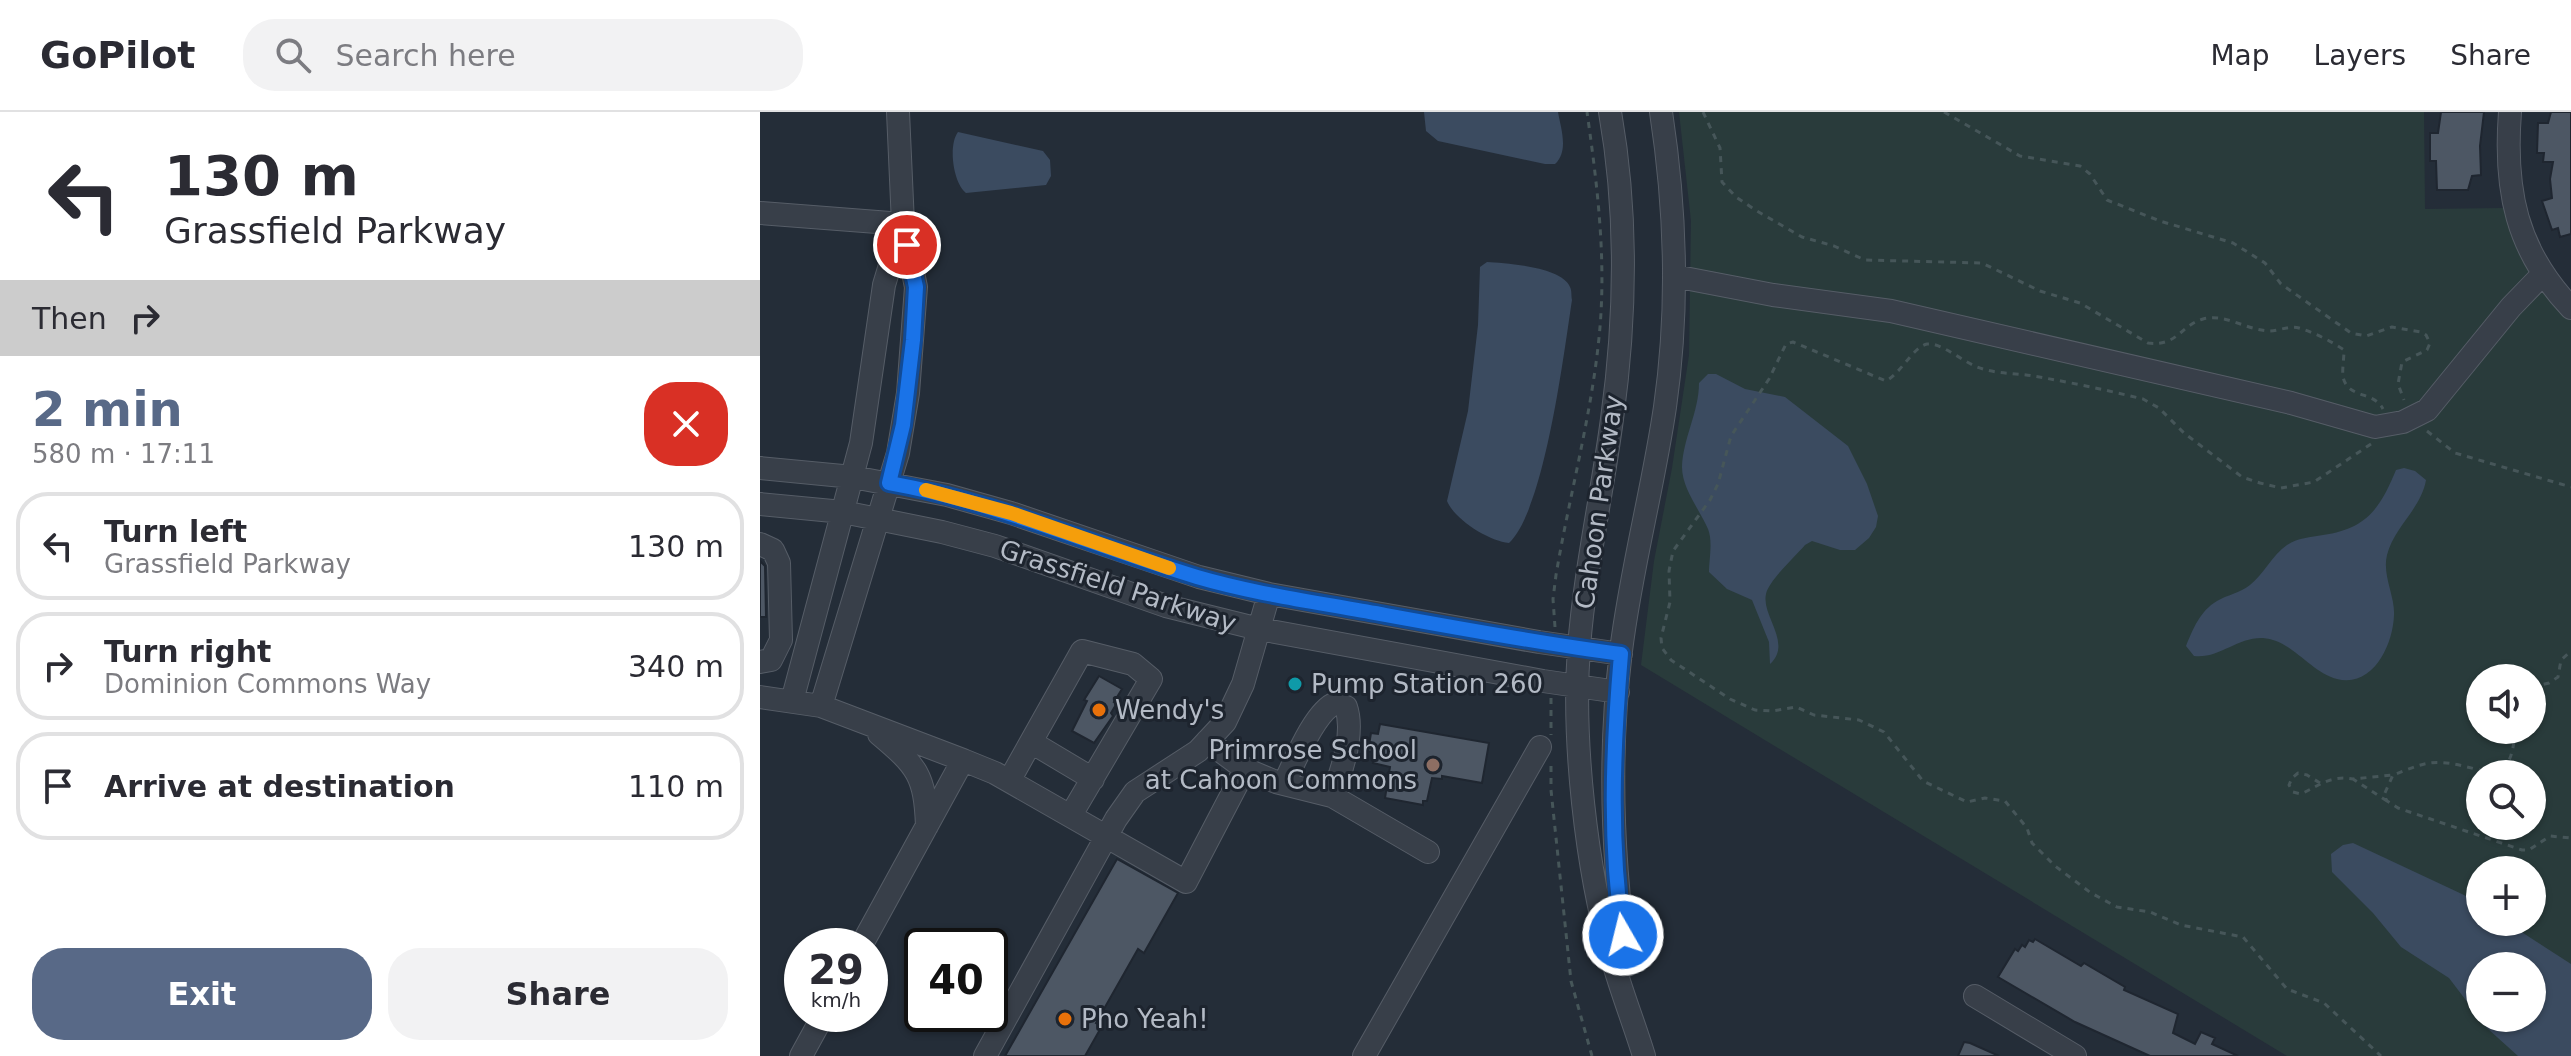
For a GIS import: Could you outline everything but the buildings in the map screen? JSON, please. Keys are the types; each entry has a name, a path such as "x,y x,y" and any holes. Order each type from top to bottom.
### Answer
{"street":[{"path":"821,706 898,453 905,414 916,287 903,224 898,112"},
{"name":"Cahoon Parkway","path":"1610,112 1622,229 1621,336 1615,400 1579,648 1580,753 1592,861 1612,957 1644,1056"},
{"name":"Cahoon Parkway","path":"1636,1030 1617,892 1613,781 1621,654 1634,567 1665,409 1673,330 1673,214 1661,112"},
{"path":"2510,112 2508,149 2512,198 2522,231 2542,275 2571,308"},
{"path":"760,213 903,224"},
{"path":"792,701 861,443 884,285 903,224"},
{"path":"1674,276 1773,295 1891,311 2276,399 2375,427 2427,410 2511,307 2542,275"},
{"name":"Grassfield Parkway","path":"760,468 853,477 984,505 1199,577 1269,594 1621,654"},
{"name":"Grassfield Parkway","path":"760,504 879,518 995,546 1166,606 1259,629 1552,683 1618,692"},
{"path":"760,544 773,550 779,563 781,640 771,660 760,662"},
{"path":"985,1056 1107,836 1135,792 1198,751 1225,722 1243,684 1269,594"},
{"path":"1009,781 1082,651 1133,664 1151,679 1071,815"},
{"path":"760,697 821,706 963,760 1009,781 1186,882 1245,769"},
{"path":"1284,784 1319,718 1328,705 1336,703 1346,707 1350,718 1341,774 1332,796"},
{"path":"864,722 902,753 917,770 926,795 927,827"},
{"path":"1207,741 1245,769 1284,784 1332,796 1428,852"},
{"path":"1031,742 1093,779"},
{"path":"1364,1056 1547,751"},
{"path":"871,928 963,760"},
{"path":"1975,996 2042,1047 2075,1056"},
{"path":"801,1056 814,1032"}],"path":[{"path":"1554,644 1556,575 1593,378 1600,322 1601,230 1587,112"},
{"path":"1944,112 2020,156 2080,166 2090,174 2107,200 2160,221 2233,243 2265,263 2281,284 2351,333 2366,336 2392,327 2421,332 2430,343 2427,350 2402,362 2398,384 2413,417 2455,453 2571,487"},
{"path":"1769,379 1731,436 1718,484 1694,522 1676,543 1669,571 1670,602 1661,638 1662,648 1671,660 1730,699 1755,710 1796,707 1814,715 1859,720 1884,732 1923,781 1967,802 1985,798 2005,801 2027,828 2032,843 2055,866 2091,893 2117,907 2150,912 2181,925 2243,937 2287,989 2324,1003 2381,1056"},
{"path":"2546,684 2558,677 2561,660 2571,651"},
{"path":"1552,683 1547,751 1571,981 1592,1056"},
{"path":"2320,783 2298,773 2289,785 2293,792 2301,794 2320,783 2340,777 2353,779 2393,775 2428,763 2463,764 2493,773 2500,772 2509,764 2513,744"},
{"path":"2387,801 2384,795 2393,775"},
{"path":"2353,779 2398,808 2522,850 2529,850 2550,836 2571,838"}],"shaded area":[{"path":"1679,112 2424,112 2425,209 2504,208 2514,239 2529,268 2548,295 2571,319 2571,1056 2287,1056 1641,665 1654,561 1689,355 1691,221"}],"water":[{"path":"1424,112 1558,112 1562,153 1555,164 1545,164 1438,141 1426,131"},
{"path":"958,132 1043,151 1050,160 1051,176 1046,185 966,193 953,164 953,146"},
{"path":"1487,262 1533,267 1556,275 1570,287 1572,300 1543,465 1522,525 1509,543 1474,528 1457,515 1447,501 1468,411 1478,325 1480,267"},
{"path":"1708,374 1716,374 1745,389 1785,397 1848,446 1867,484 1878,516 1869,538 1855,550 1840,550 1812,541 1772,582 1766,602 1778,647 1770,664 1769,642 1752,600 1727,589 1709,572 1709,534 1683,475 1683,456 1699,383"},
{"path":"2404,468 2415,471 2426,480 2419,500 2395,536 2387,555 2386,570 2394,608 2393,627 2385,651 2371,671 2350,680 2337,679 2318,670 2283,644 2263,638 2245,641 2212,654 2194,656 2186,646 2198,621 2211,605 2250,585 2291,543 2338,532 2361,522 2384,496 2396,470"},
{"path":"2353,843 2466,896 2466,936 2528,936 2571,964 2571,1056 2518,1056 2491,1032 2546,1032 2546,952 2466,952 2466,1000 2449,978 2401,947 2373,913 2332,872 2331,854 2343,845"}],"slow traffic":[{"path":"926,490 1011,513 1169,568"}],"place":[{"name":"Pump Station 260","path":"1295,684"},
{"name":"Wendy's","path":"1099,710"},
{"name":"Primrose School at Cahoon Commons","path":"1433,765"},
{"name":"Pho Yeah!","path":"1065,1019"}],"route":[{"path":"907,245 916,287 913,340 903,425 889,483 1011,513 1148,561 1269,594 1621,654 1613,816 1623,935"}]}
